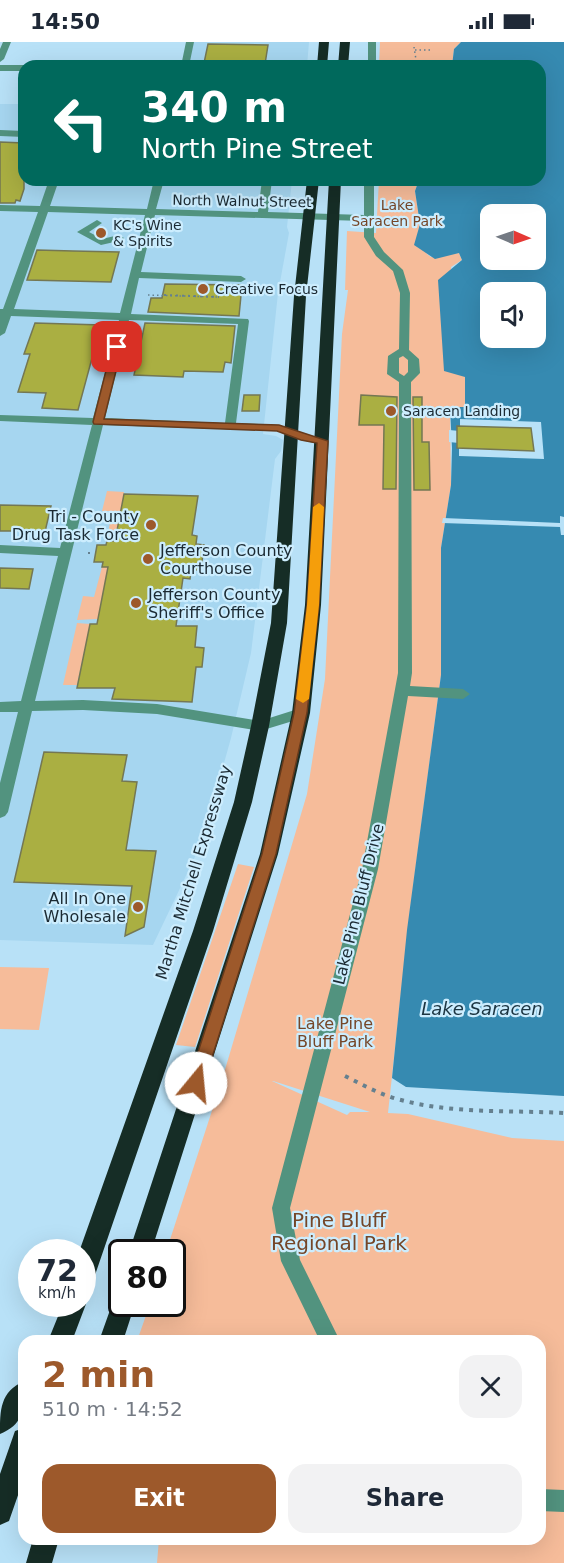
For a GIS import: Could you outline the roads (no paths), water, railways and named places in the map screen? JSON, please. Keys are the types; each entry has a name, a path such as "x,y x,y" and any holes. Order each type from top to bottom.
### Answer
{"highway":[{"path":"322,60 324,42"},
{"path":"344,60 345,42"},
{"name":"Martha Mitchell Expressway","path":"96,1239 203,931 243,802 260,726 279,623 300,296 312,186"},
{"path":"144,1239 269,854 301,713 313,605 335,186"},
{"path":"62,1335 69,1317"},
{"path":"113,1335 119,1317"},
{"path":"0,1422 18,1400"},
{"path":"0,1512 18,1458"},
{"path":"39,1563 44,1545"}],"street":[{"path":"0,59 7,42"},
{"path":"186,60 190,42"},
{"path":"372,42 372,60"},
{"path":"0,68 18,68"},
{"path":"0,133 18,134"},
{"path":"0,333 4,312 45,210 52,186"},
{"path":"0,812 158,186"},
{"path":"263,214 266,186"},
{"name":"Lake Pine Bluff Drive","path":"327,1335 291,1261 281,1208 370,869 405,673 405,381 414,373 413,359 404,351 405,293 398,270 373,246 368,231 369,186"},
{"name":"North Walnut Street","path":"0,208 368,218"},
{"path":"97,223 82,232 85,236 101,242 119,238"},
{"path":"136,275 241,279"},
{"path":"4,312 244,321 230,427"},
{"name":"Lake Pine Bluff Drive","path":"404,351 394,356 393,374 405,381"},
{"path":"0,418 279,428 305,438 322,441"},
{"path":"0,549 66,552"},
{"path":"402,690 463,694"},
{"path":"0,708 27,709 82,705 157,708 260,726 301,713"},
{"path":"546,1500 564,1501"}],"water":[{"name":"Lake Saracen","path":"461,42 564,42 564,1096 406,1087 392,1078 407,930 441,675 441,548 451,485 450,407 465,407 465,377 444,371 438,280 462,260 459,253 435,259 414,245 420,224 415,191 417,186 546,186 546,60 453,60 454,49"}],"place":[{"name":"KC's Wine & Spirits","path":"101,233"},
{"name":"Creative Focus","path":"203,289"},
{"name":"Saracen Landing","path":"391,411"},
{"name":"Tri - County Drug Task Force","path":"151,525"},
{"name":"Jefferson County Courthouse","path":"148,559"},
{"name":"Jefferson County Sheriff's Office","path":"136,603"},
{"name":"All In One Wholesale","path":"138,907"}],"park label":[{"name":"Lake Saracen Park","path":"397,214"},
{"name":"Lake Pine Bluff Park","path":"335,1032"},
{"name":"Pine Bluff Regional Park","path":"339,1232"}]}
